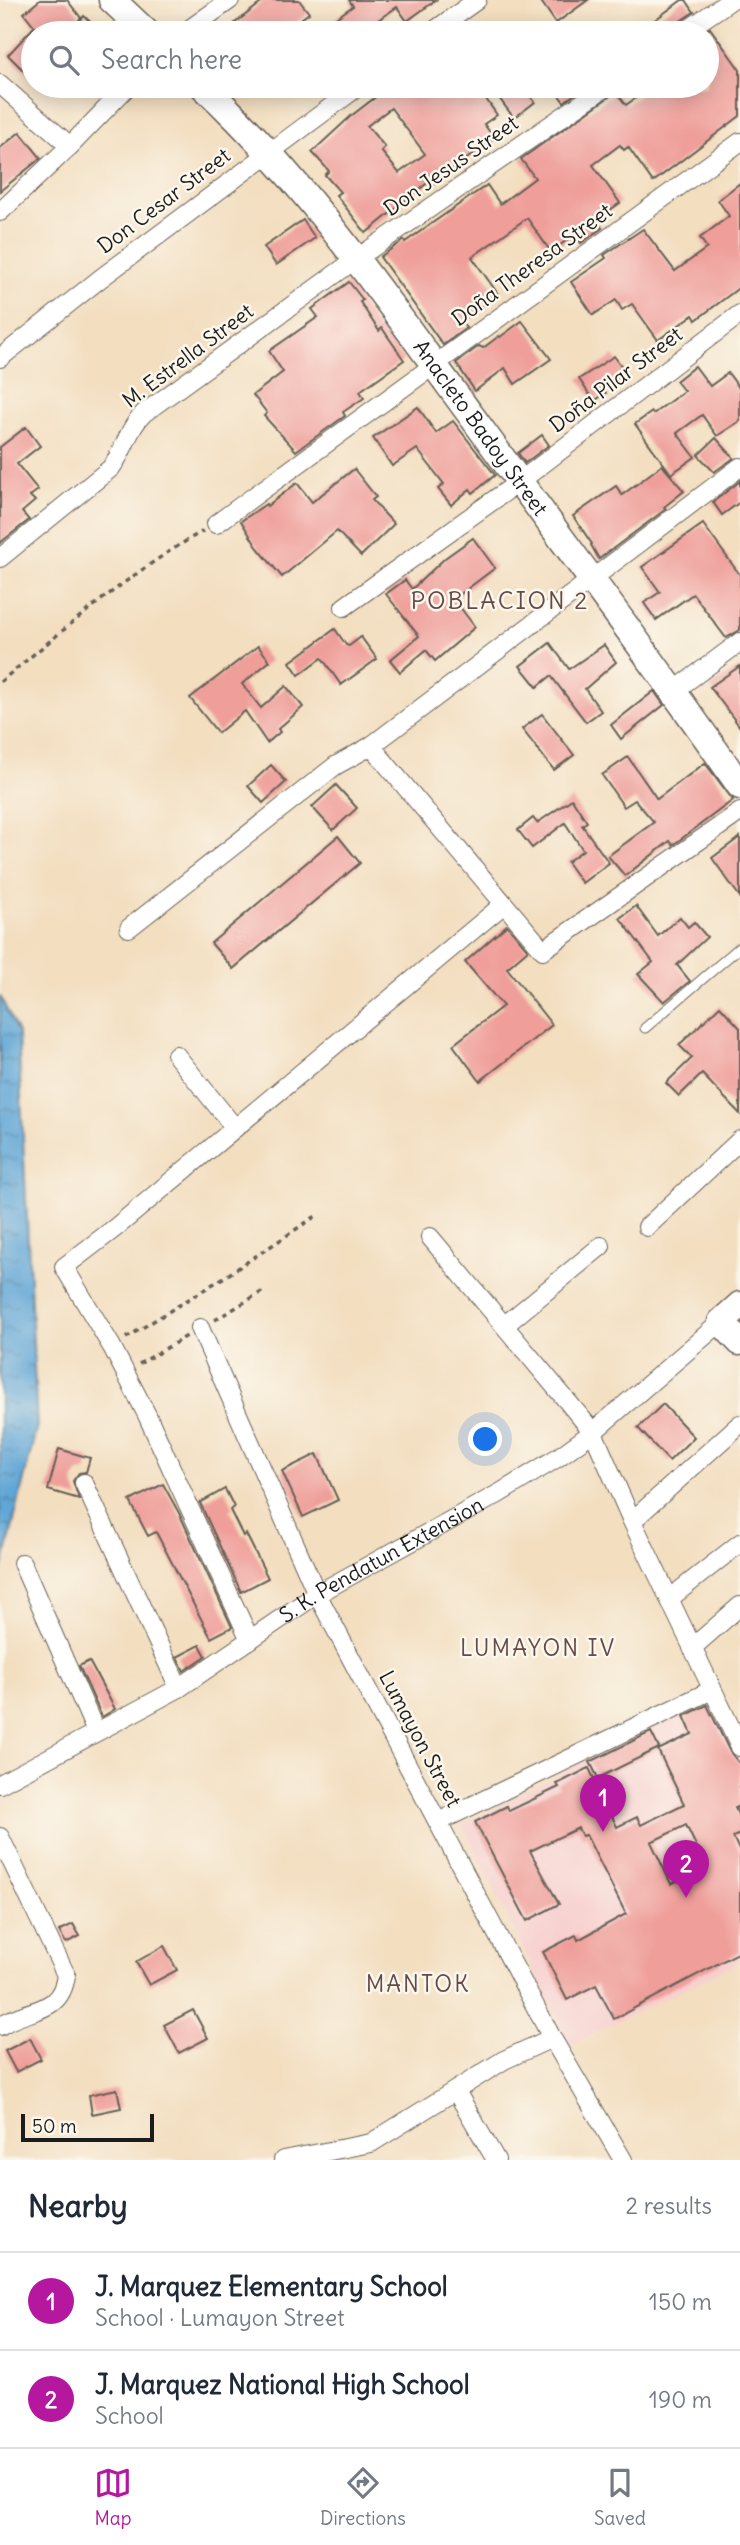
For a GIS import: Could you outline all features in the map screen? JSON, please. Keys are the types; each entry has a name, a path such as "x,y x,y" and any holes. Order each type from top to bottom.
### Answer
{"main road":[{"path":"112,0 134,21"},
{"name":"Anacleto Badoy Street","path":"215,98 269,151 356,259 674,691 740,786"},
{"path":"731,1314 740,1342"}],"street":[{"path":"201,21 230,0"},
{"path":"448,21 477,0"},
{"path":"701,21 733,0 740,6"},
{"path":"0,84 70,146"},
{"path":"0,212 116,98"},
{"name":"Don Cesar Street","path":"0,358 101,278 342,98"},
{"name":"Don Jesus Street","path":"356,259 590,98"},
{"name":"Doña Theresa Street","path":"216,524 740,142"},
{"name":"M. Estrella Street","path":"0,558 111,468 130,431 144,412 356,259"},
{"name":"Doña Pilar Street","path":"344,607 519,482 740,314"},
{"path":"129,928 335,766 371,746 740,467"},
{"path":"674,691 740,642"},
{"path":"371,746 543,950 740,812"},
{"path":"250,1640 147,1415 112,1347 64,1267 115,1228 504,904"},
{"path":"176,1055 235,1128"},
{"path":"647,1227 740,1140"},
{"path":"430,1237 593,1432 632,1521 740,1746"},
{"path":"505,1325 601,1246"},
{"name":"S. K. Pendatun Extension","path":"0,1784 179,1688 317,1594 500,1493 557,1458 593,1432 731,1314"},
{"name":"Lumayon Street","path":"200,1328 317,1594 552,2038 623,2160"},
{"path":"632,1521 740,1424"},
{"path":"84,1483 179,1688"},
{"path":"669,1599 740,1544"},
{"path":"22,1563 96,1732"},
{"path":"692,1648 740,1606"},
{"path":"438,1822 712,1690"},
{"path":"0,1837 66,1975 60,1997 51,2004 0,2026"},
{"path":"283,2160 371,2143 504,2060 552,2038"},
{"path":"456,2091 496,2160"}],"lane":[{"path":"645,1028 740,947"}],"path":[{"path":"0,682 156,558 216,524"},
{"path":"112,1347 316,1216"}],"shaded area":[{"path":"711,1696 740,1759 740,1961 570,2045 462,1824"}],"water":[{"path":"0,996 18,1033 37,1426 0,1578"}],"building":[{"path":"40,0 67,0 81,18 78,21 30,21 24,13"},
{"path":"265,0 299,0 309,13 298,21 238,21"},
{"path":"349,0 436,0 407,21 397,7 377,21 334,21 353,6"},
{"path":"540,0 588,0 559,21 555,21"},
{"path":"682,0 686,0 694,12 680,21 653,21"},
{"path":"21,41 21,68 8,55"},
{"path":"719,41 740,70 740,116 653,182 628,147 624,150 620,145 593,165 620,203 596,220 602,228 581,243 575,234 551,252 527,218 472,257 498,294 461,321 466,328 443,345 380,257 487,185 500,204 535,178 521,159 607,98 621,98 626,105 636,98 719,98"},
{"path":"374,98 485,98 497,115 484,124 494,138 434,184 431,180 366,233 336,195 340,192 325,175 329,171 312,152","holes":["391,108 425,154 399,173 381,151 385,147 367,126"]},
{"path":"499,98 532,98 535,102 514,118"},
{"path":"20,132 41,158 0,191 0,148"},
{"path":"740,183 740,287 696,320 693,315 658,340 632,304 622,310 616,300 593,315 571,282 606,258 604,255 643,229 675,271 707,248 700,238 729,216 718,200"},
{"path":"303,220 315,238 276,265 264,247"},
{"path":"349,282 363,300 360,302 379,331 382,328 404,360 360,391 364,398 343,412 345,416 296,451 264,416 267,413 253,395 283,372 269,351 318,317 312,309"},
{"path":"522,321 551,359 515,384 505,368 475,391 456,363"},
{"path":"614,356 625,371 603,388 606,393 594,401 579,379"},
{"path":"695,366 710,386 728,373 740,389 740,421 717,436 702,415 677,433 695,457 671,474 635,424 684,391 676,381"},
{"path":"418,407 436,433 453,421 495,475 473,493 470,489 451,505 438,489 444,484 417,449 392,466 373,438"},
{"path":"26,427 40,446 17,464 38,490 30,496 35,501 22,512 29,520 0,543 0,447"},
{"path":"542,435 549,445 525,463 518,453"},
{"path":"716,438 734,458 714,472 698,455"},
{"path":"662,465 684,491 664,507 666,509 599,559 573,516 616,486 622,495"},
{"path":"354,469 376,497 372,500 394,524 361,556 337,531 282,577 257,547 241,521 266,504 267,506 297,483 312,502"},
{"path":"740,481 740,502 722,515 713,502"},
{"path":"703,524 740,575 740,630 726,638 693,594 656,620 644,603 660,592 642,567"},
{"path":"473,538 495,568 454,599 475,627 435,661 426,650 400,672 390,660 419,636 386,594 405,580 412,589 445,558"},
{"path":"335,629 349,646 361,637 377,659 341,685 322,658 299,675 290,662"},
{"path":"550,643 569,669 604,645 616,662 585,689 601,711 586,722 551,676 537,687 520,666"},
{"path":"258,646 270,661 242,684 261,708 286,686 303,707 278,729 280,732 267,743 245,711 218,733 190,698"},
{"path":"740,666 740,727 710,687"},
{"path":"654,691 664,705 621,739 611,725"},
{"path":"542,714 574,755 554,770 522,729"},
{"path":"628,757 657,799 705,763 733,800 673,845 670,841 625,876 608,856 654,822 635,800 624,807 602,775"},
{"path":"271,765 286,782 263,803 248,786"},
{"path":"336,785 357,808 333,830 312,807"},
{"path":"572,799 587,822 582,825 609,863 582,883 567,862 583,850 565,823 532,848 518,830 533,818 537,823"},
{"path":"338,836 360,863 233,969 211,943"},
{"path":"740,837 740,897 712,858"},
{"path":"636,906 658,936 680,917 688,927 694,922 707,937 677,965 690,981 664,1002 638,974 653,962 620,918"},
{"path":"507,925 528,950 507,968 552,1025 480,1081 453,1045 503,1006 465,962"},
{"path":"720,1006 740,1028 740,1114 702,1074 679,1096 666,1083 692,1058 679,1045"},
{"path":"663,1404 694,1437 669,1461 638,1428"},
{"path":"59,1449 90,1458 86,1472 79,1473 73,1481 79,1499 48,1490"},
{"path":"317,1454 338,1500 303,1517 282,1471"},
{"path":"163,1484 232,1627 211,1638 156,1532 148,1536 130,1501"},
{"path":"225,1489 234,1507 230,1510 243,1536 246,1534 268,1578 241,1592 200,1503"},
{"path":"200,1645 206,1656 184,1671 177,1657"},
{"path":"89,1661 115,1709 102,1717 79,1666"},
{"path":"707,1705 730,1752 740,1764 740,1806 735,1808 740,1818 740,1834 733,1837 740,1852 740,1952 614,2019 596,1985 567,2000 543,1952 576,1935 578,1940 626,1914 586,1835 582,1836 578,1828 530,1851 559,1904 527,1921 475,1822 507,1806 509,1811 559,1787 557,1784 589,1768 617,1827 637,1817 641,1825 684,1804 658,1750 692,1734 684,1716","holes":["686,1825 706,1867 671,1884 651,1842"]},
{"path":"651,1732 659,1748 598,1778 590,1762"},
{"path":"73,1924 80,1936 66,1943 59,1931"},
{"path":"164,1946 177,1970 149,1985 136,1962"},
{"path":"193,2010 208,2038 179,2053 164,2025"},
{"path":"30,2038 41,2059 16,2072 5,2051"},
{"path":"117,2089 121,2108 92,2114 89,2095"}],"place":[{"name":"J. Marquez Elementary School","path":"603,1832"},
{"name":"J. Marquez National High School","path":"686,1898"}],"district":[{"name":"POBLACION 2","path":"500,601"},
{"name":"LUMAYON IV","path":"538,1648"},
{"name":"MANTOK","path":"418,1984"}]}
